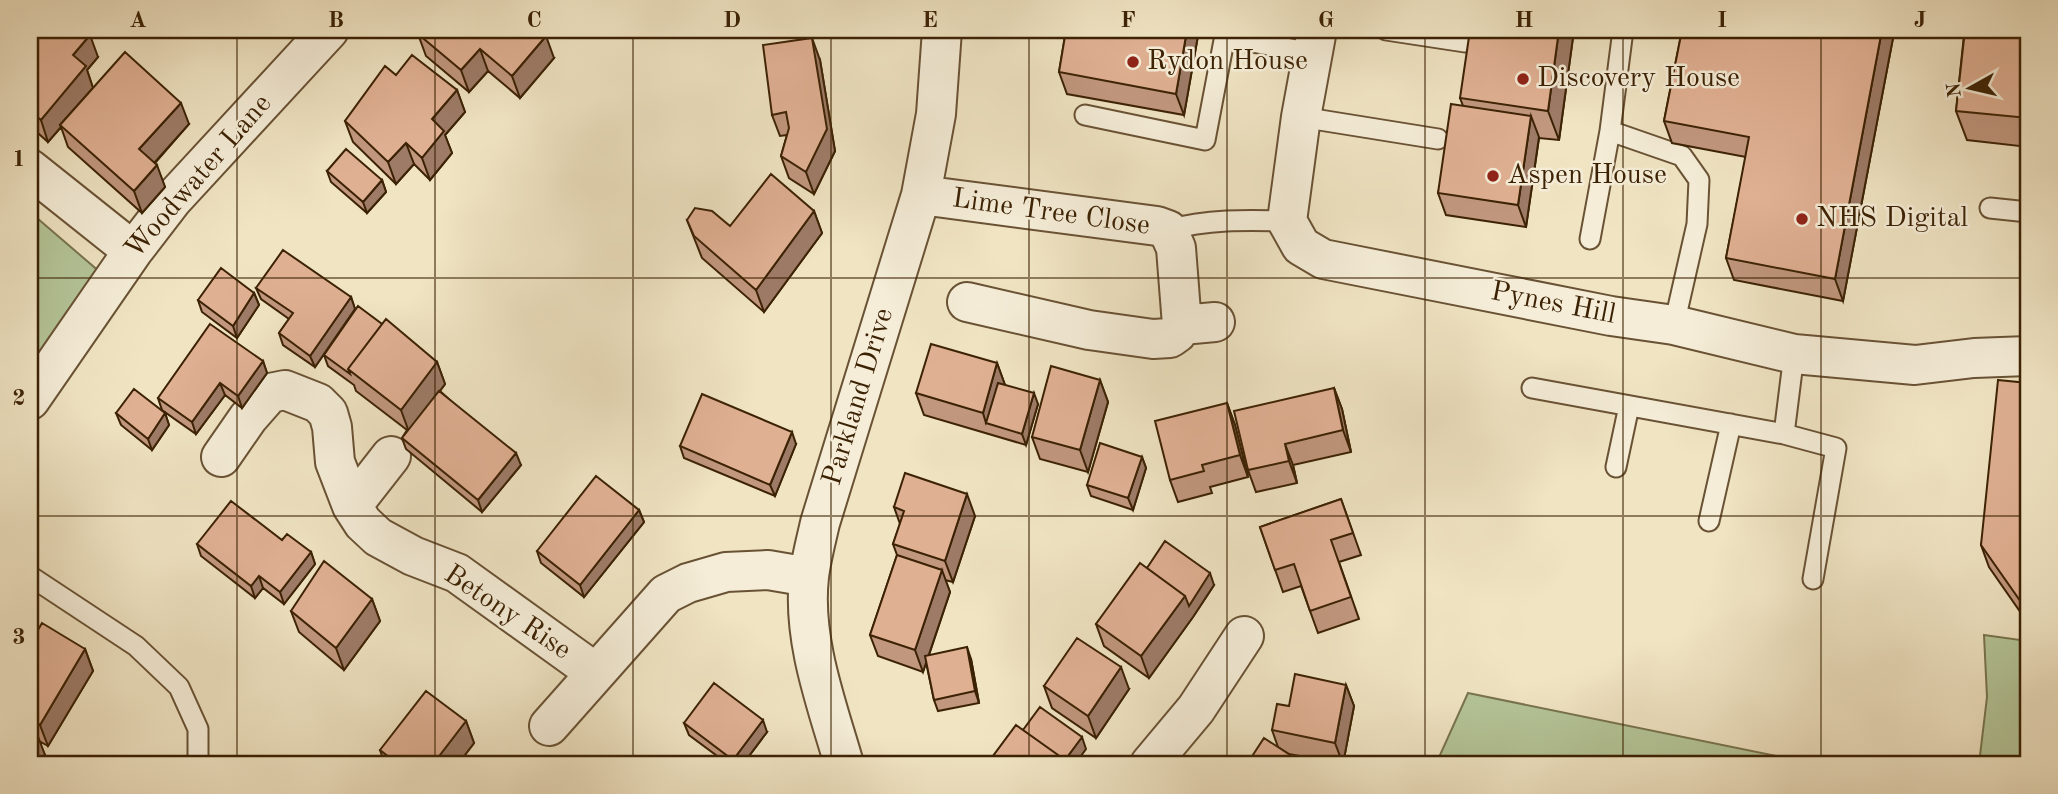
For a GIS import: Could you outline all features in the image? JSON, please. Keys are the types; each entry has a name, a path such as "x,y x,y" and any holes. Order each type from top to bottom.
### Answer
{"street":[{"name":"Woodwater Lane","path":"30,400 133,251 173,199 329,30"},
{"name":"Parkland Drive","path":"844,764 819,677 810,627 809,577 820,523 921,195 936,114 942,30"},
{"path":"1287,220 1315,41"},
{"path":"30,169 133,251"},
{"name":"Lime Tree Close","path":"921,195 1157,226 1168,230 1199,323 1170,338 1153,339 1088,330 967,302"},
{"name":"Pynes Hill","path":"1287,220 1301,246 1323,258 1611,316 1674,325 1794,354 1915,365 1974,358 2028,356"},
{"name":"Betony Rise","path":"220,457 270,393 285,390 318,403 328,413 335,462 352,506 363,523 378,537 412,556 457,573 596,673"},
{"path":"352,506 391,456"},
{"name":"Betony Rise","path":"549,726 666,594 688,583 726,572 768,570 809,577"},
{"path":"1150,764 1196,709 1244,636"}],"lane":[{"path":"1386,30 1465,41"},
{"path":"1590,239 1610,131 1623,30"},
{"path":"1084,115 1205,139 1226,33 1315,41"},
{"path":"1301,117 1438,139"},
{"path":"1610,131 1682,156 1699,180 1696,224 1674,325"},
{"path":"1990,208 2028,212"},
{"path":"1168,230 1191,223 1218,220 1287,220"},
{"path":"1784,434 1794,354"},
{"path":"1532,388 1784,434 1836,448 1813,579"},
{"path":"1616,467 1629,406"},
{"path":"1709,521 1731,424"},
{"path":"30,576 136,646 179,687 198,729 197,764"}],"green space":[{"path":"30,212 101,273 30,374"},
{"path":"1984,635 2028,641 2028,764 1979,764 1987,697"},
{"path":"1468,693 1815,764 1436,764"}],"building":[{"path":"30,30 84,30 90,35 73,55 86,66 41,120 30,111"},
{"path":"422,30 539,30 546,36 512,76 480,49 461,70 418,34"},
{"name":"Rydon House","path":"1066,30 1187,30 1176,94 1059,72"},
{"name":"Discovery House","path":"1470,30 1559,30 1548,111 1460,98"},
{"name":"NHS Digital","path":"1682,30 1882,30 1835,279 1726,258 1749,137 1664,121"},
{"path":"1965,30 2028,30 2028,118 1956,111"},
{"path":"812,38 827,129 806,172 781,156 789,128 786,112 772,115 763,45"},
{"path":"125,52 181,103 139,149 157,165 134,191 60,125"},
{"path":"412,55 457,90 432,119 444,131 422,158 406,143 388,162 345,121 385,66 396,75"},
{"name":"Aspen House","path":"1451,104 1531,116 1518,205 1438,193"},
{"path":"346,149 382,180 363,202 327,171"},
{"path":"771,174 814,211 756,290 694,236 687,220 695,208 712,211 730,226"},
{"path":"283,250 351,297 310,356 279,333 293,313 256,288"},
{"path":"221,268 254,293 233,326 198,300"},
{"path":"358,306 382,324 348,369 350,374 324,355"},
{"path":"386,319 437,362 401,410 348,369"},
{"path":"210,324 263,361 238,396 220,383 192,422 158,398"},
{"path":"931,344 997,363 983,413 916,393"},
{"path":"1051,366 1100,380 1080,450 1032,437"},
{"path":"1998,380 2028,383 2028,612 1981,545"},
{"path":"998,383 1034,393 1022,434 986,423"},
{"path":"1334,388 1343,430 1285,444 1289,461 1248,470 1234,411"},
{"path":"134,389 165,413 148,439 116,413"},
{"path":"439,391 516,453 478,500 402,438"},
{"path":"702,394 792,432 770,485 680,446"},
{"path":"1227,403 1240,455 1202,465 1204,471 1170,480 1155,421"},
{"path":"1100,443 1142,457 1128,498 1087,485"},
{"path":"905,473 967,494 945,561 893,544 904,511 894,507"},
{"path":"596,476 639,510 580,585 537,551"},
{"path":"1341,499 1353,533 1331,540 1351,597 1310,611 1294,564 1275,570 1260,527"},
{"path":"231,501 282,540 287,534 311,552 280,592 259,576 251,586 197,544"},
{"path":"1165,541 1210,573 1189,606 1185,596 1147,568"},
{"path":"897,555 942,570 915,650 870,635"},
{"path":"324,561 372,599 336,648 291,611"},
{"path":"1140,563 1185,596 1141,656 1096,624"},
{"path":"42,623 85,649 40,725 30,718 30,644"},
{"path":"1077,638 1121,667 1088,716 1044,686"},
{"path":"967,647 975,691 934,700 925,656"},
{"path":"1295,674 1346,685 1335,743 1272,730 1277,704 1289,706"},
{"path":"714,683 763,720 733,760 684,723"},
{"path":"426,691 466,721 433,764 398,764 380,750"},
{"path":"1040,707 1082,737 1062,764 1058,755 1023,730"},
{"path":"1016,725 1058,755 1051,764 987,764"},
{"path":"30,729 37,734 30,744"},
{"path":"1264,738 1304,764 1247,764"}],"place":[{"name":"Rydon House","path":"1133,62"},
{"name":"Discovery House","path":"1523,79"},
{"name":"Aspen House","path":"1493,176"},
{"name":"NHS Digital","path":"1802,219"}]}
